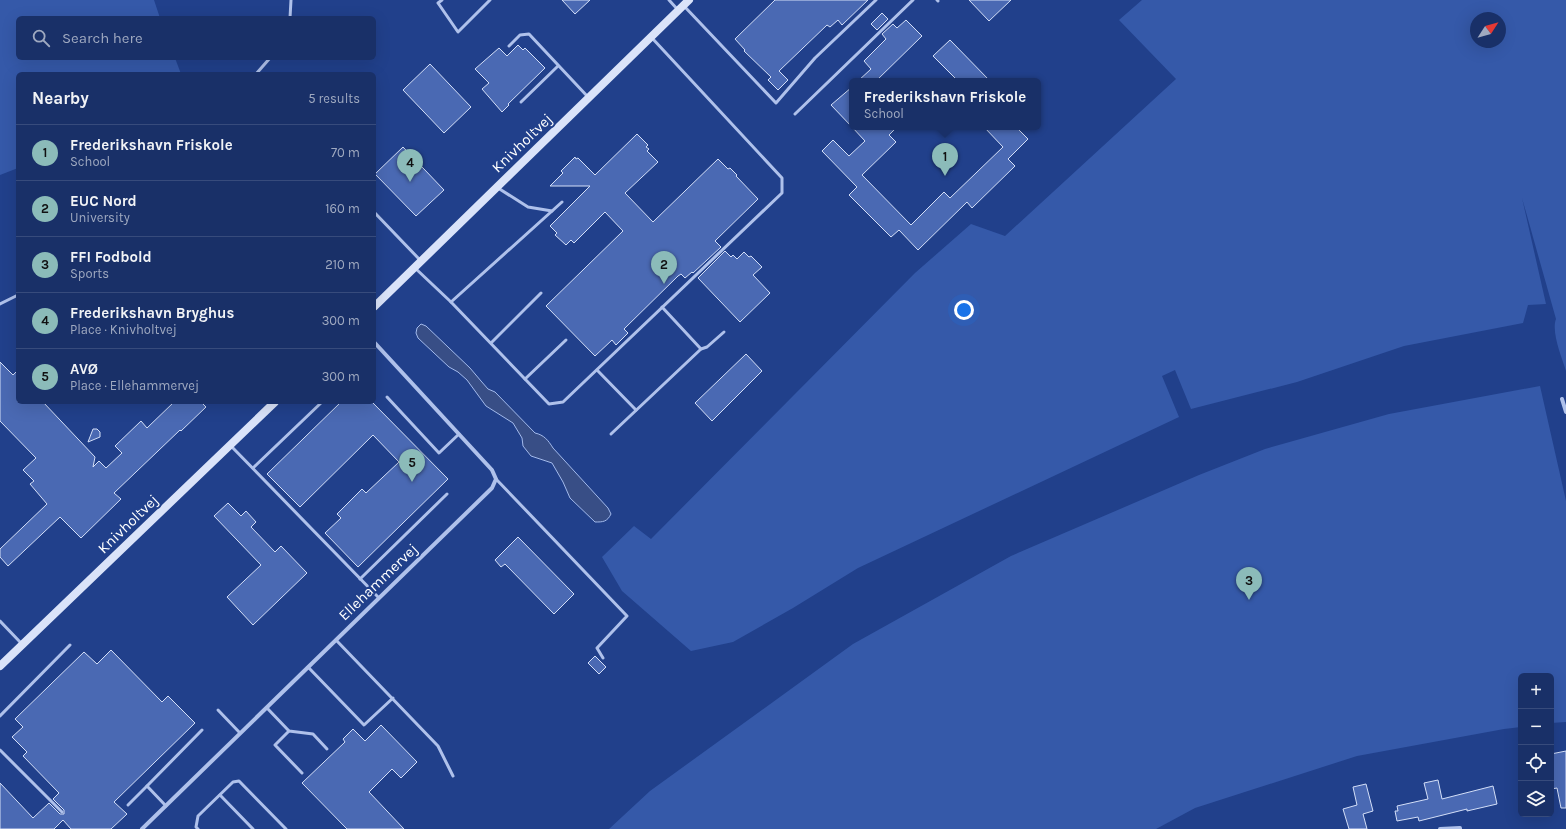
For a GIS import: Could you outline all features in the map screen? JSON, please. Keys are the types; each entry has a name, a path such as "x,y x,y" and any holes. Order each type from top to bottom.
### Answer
{"street":[{"name":"Knivholtvej","path":"376,305 684,5"},
{"path":"376,344 492,470 496,479"},
{"path":"1562,399 1566,412"},
{"name":"Knivholtvej","path":"0,666 273,404"},
{"name":"Ellehammervej","path":"142,829 492,488 496,479"},
{"path":"1440,829 1460,829"}],"lane":[{"path":"290,16 291,0"},
{"path":"442,0 438,3 458,32 490,0"},
{"path":"669,0 684,5 776,103 815,58 876,0"},
{"path":"795,114 913,0"},
{"path":"509,46 520,35 529,34 589,97"},
{"path":"415,268 451,302 549,404 563,402 782,193 782,178 651,37"},
{"path":"258,72 268,60"},
{"path":"521,102 558,66"},
{"path":"497,187 528,207 552,211"},
{"path":"451,302 562,202"},
{"path":"376,214 422,261"},
{"path":"491,343 541,293"},
{"path":"0,304 16,296"},
{"path":"662,308 701,349"},
{"path":"611,434 701,349 707,347 724,332"},
{"path":"525,379 566,340"},
{"path":"597,370 636,410"},
{"path":"387,397 440,453 459,434"},
{"path":"253,468 320,404"},
{"path":"230,445 378,598"},
{"path":"496,479 627,616 597,648 603,658"},
{"path":"360,579 447,494"},
{"path":"0,621 22,644"},
{"path":"336,640 438,746 453,776"},
{"path":"0,716 70,645"},
{"path":"308,668 364,725 393,698"},
{"path":"267,708 289,731 313,734 327,748"},
{"path":"218,710 240,733"},
{"path":"128,805 202,730"},
{"path":"289,731 275,745 302,773"},
{"path":"0,750 62,812"},
{"path":"196,828 198,816 233,782 239,781 286,829"},
{"path":"147,786 166,806"},
{"path":"220,795 253,829"}],"shaded area":[{"path":"0,0 154,0 159,16 16,16 16,60 176,60 180,72 16,72 16,169 0,175"},
{"path":"1142,0 1566,0 1566,371 1556,338 1556,319 1522,198 1546,304 1528,305 1523,323 1404,346 1297,382 1191,409 1175,370 1162,376 1179,417 858,568 793,608 733,642 691,651 622,591 602,557 634,526 651,539 915,273 971,224 1005,236 1176,79 1119,20"},
{"path":"421,324 426,326 470,368 488,389 495,392 535,433 541,435 547,440 608,508 611,514 608,519 603,522 595,522 570,498 552,463 531,456 523,446 522,438 513,423 486,406 467,380 458,372 449,367 418,338 416,333 417,328"},
{"path":"1540,386 1566,501 1566,722 1554,723 1554,673 1518,673 1518,727 1357,756 1195,808 1156,829 609,829 650,791 853,644 1011,556 1199,475 1265,449 1389,414"}],"building":[{"path":"562,0 590,0 575,14"},
{"path":"775,0 868,0 842,25 838,20 830,27 827,25 779,71 788,80 778,90 768,80 771,77 744,51 745,50 735,39"},
{"path":"969,0 1011,0 989,21"},
{"path":"882,13 888,19 877,30 871,24"},
{"path":"906,20 922,36 879,78 861,78 871,69 864,61 886,39 882,34 893,24 897,28"},
{"path":"950,40 987,78 955,78 933,56"},
{"path":"518,45 523,50 525,48 545,68 508,104 509,105 502,112 482,89 489,83 475,69 499,48 507,56"},
{"path":"430,64 471,107 444,133 403,90"},
{"path":"849,90 849,124 831,105"},
{"path":"855,130 894,130 889,135 896,142 862,175 911,225 944,192 950,198 1003,147 987,130 1019,130 1028,139 1008,159 1015,166 972,208 967,202 918,250 899,230 891,237 849,195 857,187 822,151 833,140 849,156 865,141"},
{"path":"637,134 648,145 646,147 649,149 647,151 658,162 625,193 653,222 718,159 728,169 730,168 737,175 736,176 758,199 715,241 721,247 693,273 692,272 685,278 681,274 678,276 624,329 628,333 616,345 612,340 595,356 546,306 623,231 605,212 574,243 571,240 566,245 555,235 557,233 550,226 590,186 550,186 563,173 561,171 575,157 576,159 578,158 595,175"},
{"path":"403,147 444,190 416,216 376,175 376,173"},
{"path":"725,251 731,257 733,255 737,259 744,252 749,257 751,256 762,267 753,275 770,293 740,322 698,278"},
{"path":"746,354 762,371 712,421 695,403"},
{"path":"0,362 13,375 16,372 16,404 45,404 95,457 93,467 99,461 106,468 122,453 115,446 141,421 147,428 172,404 203,404 206,407 114,493 121,499 81,538 60,517 8,566 0,557 0,549 47,504 30,484 34,481 23,470 36,458 0,421"},
{"path":"339,404 374,404 448,479 358,567 325,533 341,518 337,514 362,489 366,493 399,462 373,435 300,507 267,474"},
{"path":"93,429 97,429 100,432 100,437 88,442"},
{"path":"228,503 241,516 246,511 256,522 251,527 275,552 281,546 307,573 253,625 227,597 261,565 214,516"},
{"path":"518,537 574,594 554,614 505,564 501,567 495,560"},
{"path":"111,650 162,702 168,696 195,723 114,802 127,814 111,829 71,829 63,820 54,829 0,829 0,783 33,818 49,803 60,814 64,814 64,810 53,799 59,793 23,756 27,752 12,737 23,727 15,719 84,652 97,664"},
{"path":"595,656 606,667 599,674 588,663"},
{"path":"381,725 417,762 401,778 392,769 369,792 404,829 347,829 302,783 345,742 343,739 353,729 365,741"},
{"path":"1566,751 1566,808 1561,808 1557,788 1554,788 1554,753"},
{"path":"1438,780 1442,799 1493,786 1497,804 1467,811 1467,809 1419,821 1418,817 1397,821 1395,811 1398,811 1397,806 1428,799 1424,783"},
{"path":"1366,784 1373,811 1363,814 1367,829 1349,829 1343,809 1357,805 1353,787"}],"place":[{"name":"Frederikshavn Friskole","path":"945,176"},
{"name":"Frederikshavn Bryghus","path":"410,182"},
{"name":"EUC Nord","path":"664,284"},
{"name":"AVØ","path":"412,482"},
{"name":"FFI Fodbold","path":"1249,600"}]}
